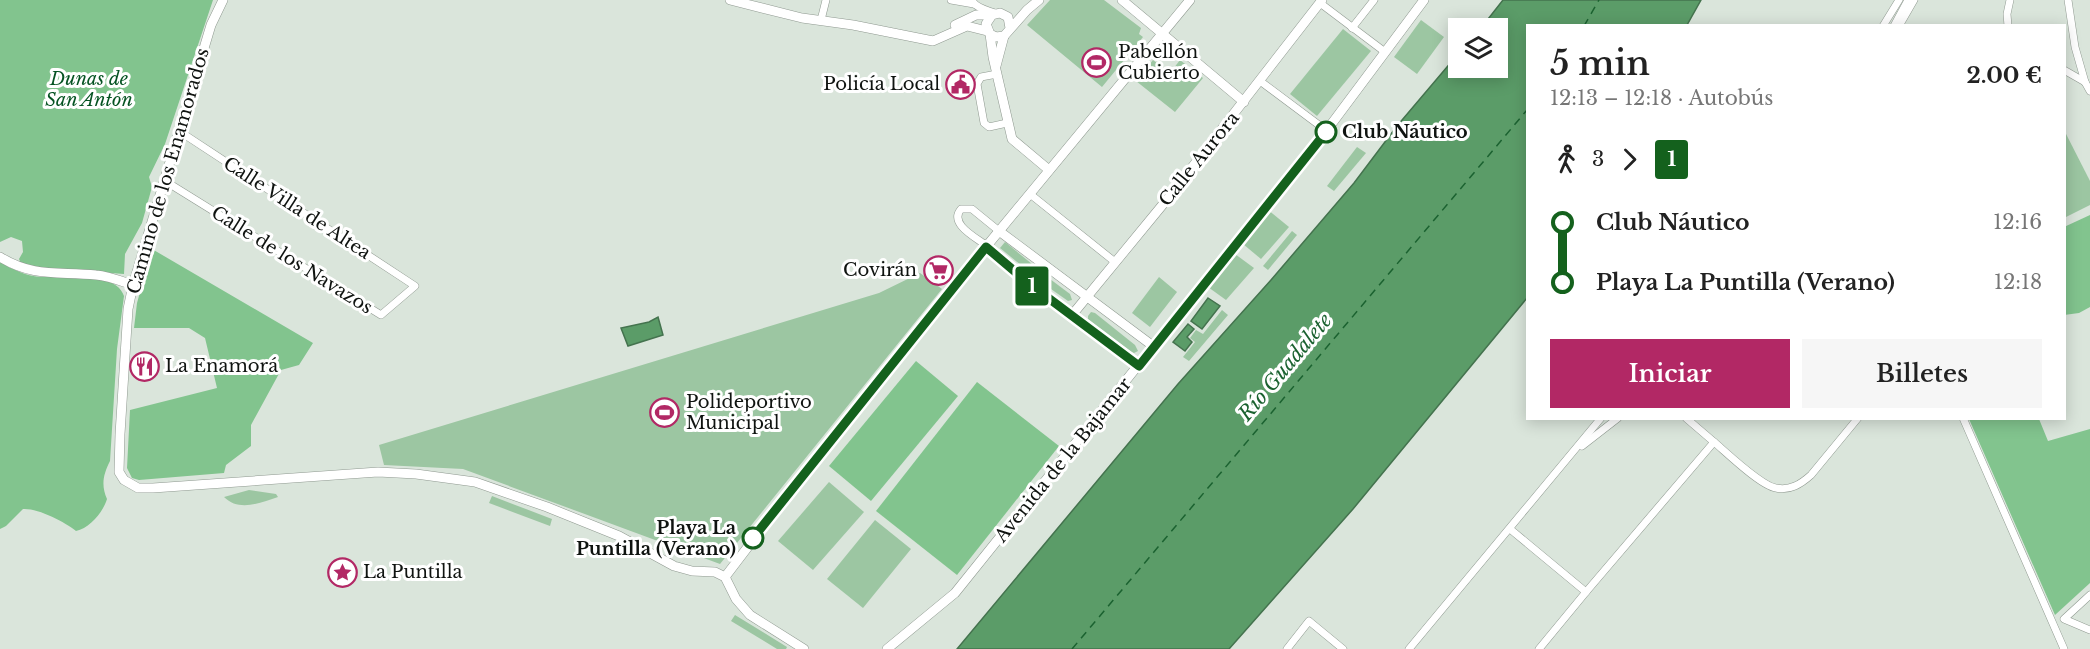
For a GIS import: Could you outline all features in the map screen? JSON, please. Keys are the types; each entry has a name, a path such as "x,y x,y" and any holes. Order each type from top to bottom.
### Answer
{"street":[{"name":"Camino de los Enamorados","path":"223,0 211,25 133,285 128,309 119,472 124,480 138,488 153,488 378,472 445,477 475,482 547,507 619,536 674,566 692,571 715,572 724,577"},
{"path":"730,0 756,3 802,18 933,41 960,28 973,27 996,37 1007,32 1039,0"},
{"path":"821,20 826,0"},
{"path":"951,0 973,2 994,14"},
{"path":"1122,0 1244,102"},
{"path":"804,649 750,615 736,599 724,577 811,464 986,247 1190,0"},
{"path":"1352,28 1374,0"},
{"name":"Avenida de la Bajamar","path":"887,649 955,593 1327,130 1424,0"},
{"path":"1884,24 1899,0"},
{"path":"1895,24 1908,0"},
{"path":"1900,24 1914,0"},
{"path":"2008,24 2010,0"},
{"path":"2068,0 2075,46 2085,82 2090,91"},
{"path":"1321,2 1385,51"},
{"name":"Calle Aurora","path":"1072,315 1244,102 1321,2"},
{"path":"933,41 953,26 976,15 994,14 1008,17 1027,10"},
{"path":"994,14 987,20 1012,139 1049,170"},
{"path":"1007,123 989,127 984,123 977,84 981,77 996,70 1007,32 1008,17"},
{"path":"2066,71 2085,82"},
{"path":"1260,81 1327,130"},
{"name":"Calle Villa de Altea","path":"179,131 415,286"},
{"name":"Calle de los Navazos","path":"165,181 381,315 415,286"},
{"path":"1030,194 1115,262"},
{"path":"1139,366 1031,285 962,227 957,218 958,212 961,209 972,209 1154,346"},
{"path":"0,256 13,265 37,273 99,275 133,285"},
{"path":"1410,649 1599,420"},
{"path":"1576,451 1615,420"},
{"path":"1688,420 1770,486 1789,488 1802,483 1810,475 1856,420"},
{"path":"1964,420 2064,649"},
{"path":"1539,649 1714,442"},
{"path":"1510,529 1586,592"},
{"path":"2090,595 2064,620 2090,630"},
{"path":"1287,649 1309,621 1343,649"}],"shaded area":[{"name":"Pabellón Cubierto","path":"1050,0 1104,0 1141,28 1139,34 1143,37 1102,87 1027,25"},
{"path":"1421,20 1444,37 1417,74 1394,57"},
{"path":"1343,29 1371,51 1317,116 1290,94"},
{"path":"1153,60 1170,73 1180,60 1203,78 1175,112 1136,81"},
{"path":"2066,134 2090,181 2090,205 2066,217"},
{"path":"1357,147 1366,153 1334,191 1327,186"},
{"path":"1268,210 1289,227 1261,259 1243,244"},
{"path":"1292,231 1297,235 1268,270 1263,266"},
{"path":"1005,242 1043,273 1038,279 1000,248"},
{"path":"1235,254 1254,268 1226,300 1208,287"},
{"name":"Polideportivo Municipal","path":"920,273 942,289 720,564 463,469 384,465 379,445 879,293"},
{"path":"1046,276 1070,294 1072,300 1068,301 1041,282"},
{"path":"1159,277 1177,292 1150,327 1132,313"},
{"path":"1222,310 1228,315 1189,361 1183,357 1195,342 1190,338 1196,330 1203,334"},
{"path":"1091,312 1135,345 1138,351 1134,353 1130,351 1088,319"},
{"path":"829,482 864,512 813,570 778,541"},
{"path":"249,490 276,494 278,497 257,504 243,505 230,502 224,497"},
{"path":"492,496 552,519 550,526 489,503"},
{"path":"875,520 911,549 863,608 827,579"},
{"path":"735,615 787,647 786,649 777,649 731,621"}],"green space":[{"name":"Dunas de San Antón","path":"0,0 213,0 165,144 149,177 152,187 142,223 125,254 124,274 32,267 21,264 19,259 23,252 22,241 11,237 0,242"},
{"path":"2090,215 2090,307 2079,313 2066,315 2066,226"},
{"path":"152,249 313,343 299,365 281,370 251,425 251,446 226,465 224,473 139,480 132,478 127,468 130,410 217,388 205,338 189,328 134,328 137,303"},
{"path":"0,262 19,272 40,277 87,277 110,282 119,288 124,296 117,349 110,461 104,480 107,499 95,519 86,527 76,531 51,516 29,509 23,509 0,529"},
{"path":"916,361 958,396 871,501 829,466"},
{"path":"977,382 1059,446 957,575 876,511"},
{"path":"1969,420 2039,420 2048,441 2090,429 2090,583 2055,615"}],"water":[{"name":"Río Guadalete","path":"1503,0 1701,0 1688,24 1526,24 1526,299 1353,509 1229,649 957,649 1178,384 1354,183 1397,126 1448,66 1448,78 1508,78 1508,18 1489,18"},
{"path":"1208,298 1220,306 1202,329 1191,321"},
{"path":"658,317 663,335 628,346 621,328 649,322"},
{"path":"1188,324 1194,329 1187,337 1192,342 1185,351 1173,342"}],"ferry route":[{"path":"1585,24 1599,0"},
{"path":"1072,649 1526,111"}],"bus line":[{"name":"1","path":"753,538 986,247 1031,285 1139,366 1326,132"}],"place":[{"name":"Pabellón Cubierto","path":"1097,62"},
{"name":"Policía Local","path":"961,84"},
{"name":"Club Náutico","path":"1326,132"},
{"name":"Covirán","path":"938,270"},
{"name":"La Enamorá","path":"144,366"},
{"name":"Polideportivo Municipal","path":"665,412"},
{"name":"Playa La Puntilla (Verano)","path":"753,538"},
{"name":"La Puntilla","path":"342,572"}]}
